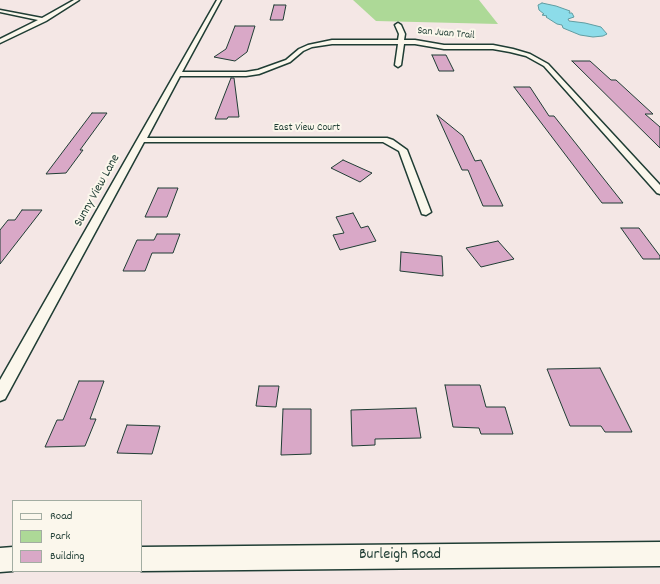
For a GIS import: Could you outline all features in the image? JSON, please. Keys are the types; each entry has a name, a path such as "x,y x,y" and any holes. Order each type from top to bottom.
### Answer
{"street":[{"path":"0,41 44,20 77,0"},
{"name":"Sunny View Lane","path":"0,394 219,0"},
{"path":"0,11 44,20"},
{"path":"398,25 401,30 402,41 398,65"},
{"name":"San Juan Trail","path":"178,74 246,74 259,72 288,62 301,50 315,45 332,42 402,41 421,42 444,47 502,48 528,55 542,62 576,97 660,191"},
{"name":"East View Court","path":"142,140 384,140 403,150 426,212"},
{"name":"Burleigh Road","path":"142,558 660,554"},
{"path":"0,560 12,560"}],"green space":[{"path":"353,0 479,0 498,24 376,21"}],"water":[{"path":"542,3 570,11 569,13 572,13 574,17 568,19 569,21 601,27 607,34 593,37 580,35 563,28 562,25 557,24 546,17 547,16 542,15 544,14 539,10 538,5"}],"building":[{"path":"274,5 286,5 283,20 270,20"},
{"path":"235,26 255,26 247,52 235,61 214,57 226,49"},
{"path":"432,55 446,55 454,71 439,71"},
{"path":"572,61 590,61 611,80 616,80 653,114 645,114 660,127 660,148"},
{"path":"231,78 234,78 239,117 215,119"},
{"path":"514,87 530,87 549,116 554,116 623,203 602,203"},
{"path":"92,113 107,113 80,150 83,150 66,173 46,174"},
{"path":"437,115 463,136 475,161 481,160 503,206 483,206 468,170 462,170"},
{"path":"343,160 372,173 360,182 331,168"},
{"path":"158,188 178,188 167,217 145,217"},
{"path":"22,210 42,210 0,264 0,230 8,220 15,220"},
{"path":"353,213 361,228 368,226 376,241 340,250 333,235 344,233 336,217"},
{"path":"621,228 639,228 660,256 660,259 643,259"},
{"path":"157,234 180,234 173,253 152,253 145,271 123,271 137,240 154,240"},
{"path":"498,241 514,259 481,267 466,248"},
{"path":"401,252 442,256 443,276 400,271"},
{"path":"600,368 632,432 605,432 601,426 570,426 547,369"},
{"path":"79,381 104,381 90,419 96,419 85,446 45,447 57,420 63,420"},
{"path":"445,385 480,385 486,407 505,407 513,434 481,434 479,428 453,427"},
{"path":"259,386 279,386 276,407 256,406"},
{"path":"416,408 421,438 375,439 375,445 352,446 351,410"},
{"path":"283,409 311,409 311,454 281,455"},
{"path":"127,425 160,426 152,454 117,453"}]}
